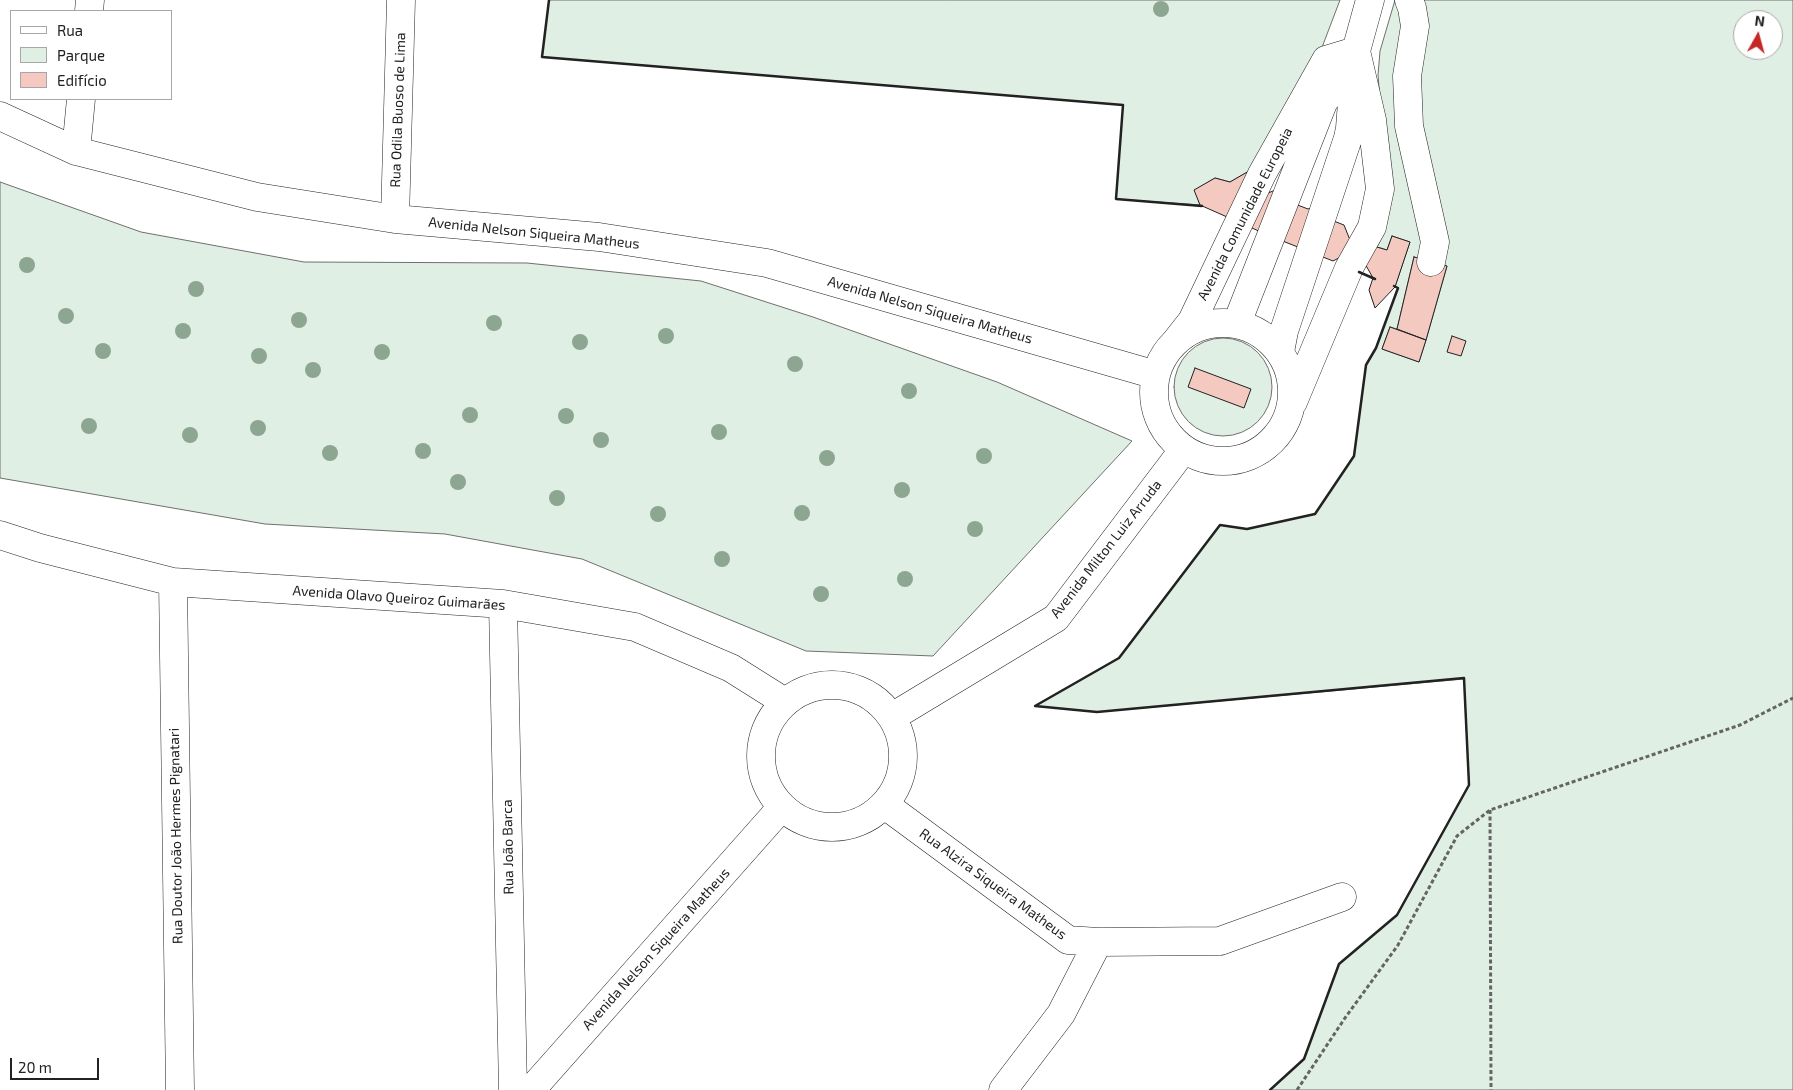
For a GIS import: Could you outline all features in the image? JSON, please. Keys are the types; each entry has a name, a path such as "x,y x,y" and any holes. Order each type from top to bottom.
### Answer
{"street":[{"name":"Rua Odila Buoso de Lima","path":"395,219 401,0"},
{"name":"Avenida Comunidade Europeia","path":"1276,339 1348,138 1356,51 1370,0"},
{"path":"1409,0 1415,26 1407,76 1409,126 1435,242 1431,262"},
{"name":"Avenida Comunidade Europeia","path":"1236,323 1323,103 1356,51"},
{"name":"Avenida Comunidade Europeia","path":"1292,406 1349,268 1372,226 1380,189 1372,120 1356,51"},
{"name":"Avenida Comunidade Europeia","path":"1177,341 1192,321 1262,174 1326,60 1356,51"},
{"path":"76,151 80,100"},
{"path":"1323,103 1328,125 1359,144 1375,146"},
{"name":"Avenida Nelson Siqueira Matheus","path":"0,116 76,151 257,197 395,219 598,237 768,263 1156,375"},
{"path":"1276,339 1332,311"},
{"path":"1236,323 1276,339 1288,368 1293,387 1292,406 1283,427 1268,444 1249,456 1227,461 1204,458 1184,449 1168,434 1158,416 1154,396 1156,375 1164,357 1177,341 1193,330 1210,324 1236,323"},
{"name":"Avenida Milton Luiz Arruda","path":"892,717 1056,618 1184,449"},
{"name":"Avenida Olavo Queiroz Guimarães","path":"0,535 40,548 173,582 503,604 635,627 731,668 785,702"},
{"name":"Rua Doutor João Hermes Pignatari","path":"173,582 180,1090"},
{"name":"Rua João Barca","path":"503,604 512,1090"},
{"path":"830,685 854,688 875,700 892,717 900,734 903,753 902,772 895,789 885,804 867,818 846,826 824,827 803,821 781,808 769,791 761,768 762,743 770,721 785,702 806,690 830,685"},
{"name":"Rua Alzira Siqueira Matheus","path":"885,804 1068,940 1098,942 1220,941 1342,898"},
{"name":"Avenida Nelson Siqueira Matheus","path":"531,1090 781,808"},
{"path":"1003,1090 1061,1014 1098,942"}],"path":[{"path":"1297,1090 1398,945 1457,836 1490,810 1740,725 1793,698"},
{"path":"1490,810 1491,1090"}],"green space":[{"path":"549,0 1340,0 1321,50 1249,171 1230,182 1215,178 1195,190 1200,205 1116,199 1123,105 542,57"},
{"path":"1395,0 1793,0 1793,1090 1270,1090 1304,1059 1339,964 1397,915 1469,785 1464,679 1097,712 1035,706 1119,658 1220,525 1247,529 1315,514 1354,456 1366,365 1376,348 1398,288 1395,287 1410,242 1392,236 1387,250 1377,247 1384,232 1382,124 1378,75 1380,51","holes":["1414,257 1447,266 1419,362 1382,349 1390,327 1397,329"]},
{"path":"0,182 141,232 304,262 527,263 701,281 813,317 997,382 1132,441 933,656 806,651 582,559 445,534 265,524 0,478"},
{"path":"1223,338 1242,342 1258,352 1268,368 1272,387 1268,406 1258,422 1242,432 1223,436 1204,432 1188,422 1178,406 1174,387 1178,368 1188,352 1204,342"}],"building":[{"path":"1249,171 1256,188 1268,193 1288,185 1295,204 1308,209 1324,203 1331,220 1344,225 1354,250 1333,261 1200,205 1194,190 1215,178 1230,182"},
{"path":"1392,236 1410,242 1395,287 1375,308 1369,290 1373,278 1364,262 1370,245 1387,250"},
{"path":"1414,257 1447,266 1426,340 1397,329"},
{"path":"1390,327 1426,340 1419,362 1382,349"},
{"path":"1452,336 1466,341 1461,356 1447,352"},
{"path":"1195,368 1251,389 1244,408 1188,387"}],"wall":[{"path":"549,0 542,57 1123,105 1116,199 1202,206"},
{"path":"1359,272 1375,279"},
{"path":"1270,1090 1304,1059 1339,964 1397,915 1469,785 1464,678 1097,712 1035,706 1119,658 1220,525 1247,529 1315,514 1354,456 1366,365 1376,348 1398,288 1394,286"}]}
